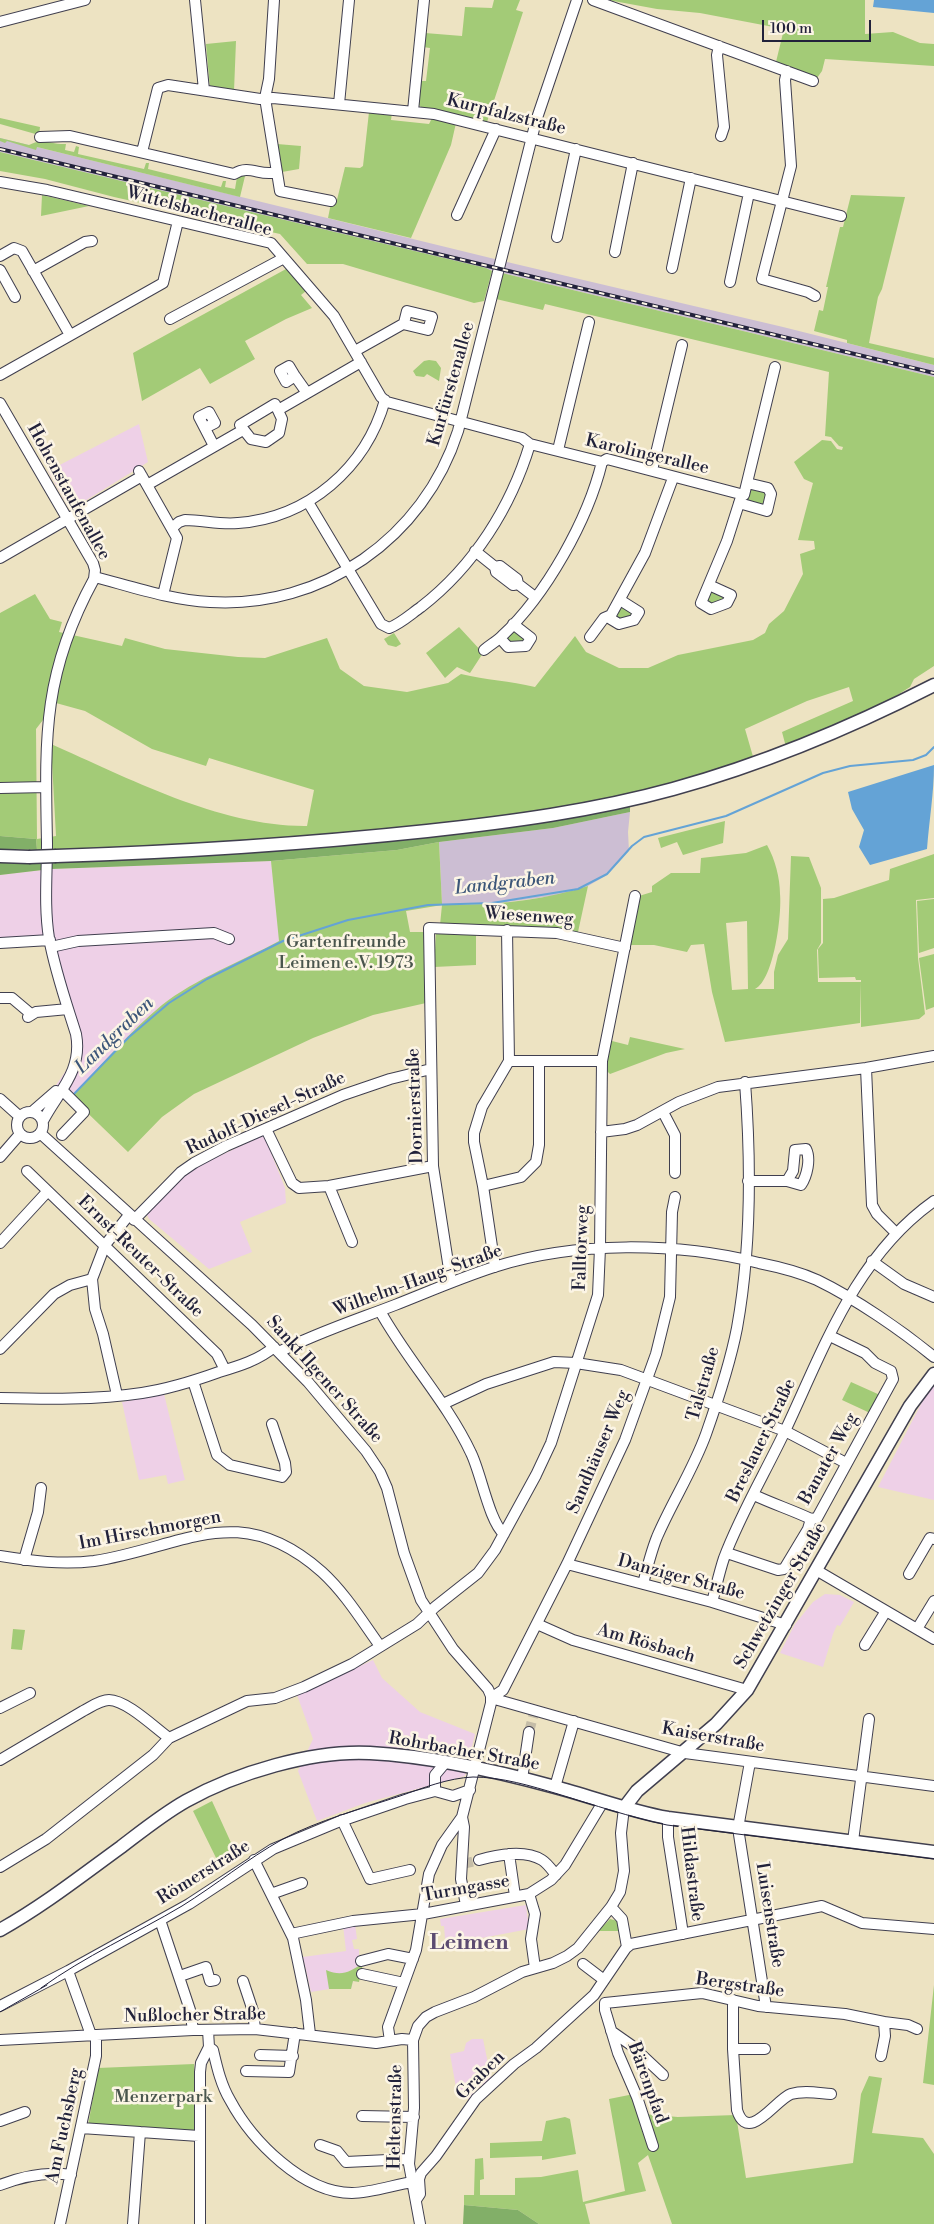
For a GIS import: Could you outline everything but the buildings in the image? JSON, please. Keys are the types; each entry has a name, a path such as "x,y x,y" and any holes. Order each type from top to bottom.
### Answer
{"main road":[{"path":"900,700 934,676"},
{"path":"0,856 51,858 201,851 370,837 503,822 579,810 673,789 770,758 825,736 934,684"},
{"name":"Schwetzinger Straße","path":"624,1808 637,1791 685,1753 716,1724 747,1690 910,1406 934,1374"},
{"name":"Rohrbacher Straße","path":"0,1930 58,1893 186,1801 222,1783 264,1768 325,1756 370,1753 445,1763 555,1787 624,1808 668,1818 934,1852"}],"street":[{"path":"0,22 85,0"},
{"path":"195,0 204,90"},
{"path":"274,0 270,70 265,98 280,191 331,201"},
{"path":"339,104 349,0"},
{"path":"413,111 424,0"},
{"name":"Kurfürstenallee","path":"95,577 163,595 205,602 258,601 306,589 348,570 382,546 416,511 431,490 446,463 460,423 531,138 578,0"},
{"path":"593,0 813,81"},
{"path":"719,46 717,54 724,127 721,136"},
{"path":"787,71 785,80 791,166 762,279 808,292 815,296"},
{"name":"Kurpfalzstraße","path":"142,152 158,88 164,85 265,98 434,114 841,216"},
{"path":"456,215 496,129"},
{"path":"40,137 70,136 234,174 244,169 266,174 277,172"},
{"path":"557,237 576,149"},
{"path":"615,252 633,164"},
{"path":"672,268 691,178"},
{"name":"Wittelsbacherallee","path":"0,182 47,190 271,243 334,316 384,400"},
{"path":"730,282 749,193"},
{"path":"0,375 163,283 178,221"},
{"path":"34,271 85,242 92,242"},
{"path":"0,256 14,248 22,251 70,335"},
{"path":"170,319 284,258"},
{"path":"0,270 15,297"},
{"path":"558,450 589,322"},
{"path":"355,351 404,323"},
{"path":"652,470 682,345"},
{"path":"278,410 361,362"},
{"path":"709,585 744,495 776,367"},
{"path":"295,376 306,393"},
{"path":"172,528 178,522 185,520 230,524 257,521 282,514 308,502 326,490 354,462 376,425 384,400 390,404 460,423"},
{"name":"Hohenstaufenallee","path":"0,403 93,563 95,577 74,619 55,676 47,722 46,787 51,858 47,903 50,943 76,1034 77,1048 74,1066 63,1091 43,1121"},
{"path":"275,404 278,410 282,425 279,433 271,440 264,442 255,441 248,437 240,425 275,404"},
{"name":"Karolingerallee","path":"460,423 522,438 530,444 602,462 607,459 671,474 673,478 741,499 767,511 771,494 768,488 747,483"},
{"path":"205,428 214,446"},
{"path":"0,558 87,508 88,502 117,485 123,487 214,446 243,430"},
{"path":"308,502 381,625 389,628 416,611 440,591 476,551 492,528 506,502 530,444"},
{"path":"484,650 496,639 500,638 513,624 553,572 574,535 591,496 602,462"},
{"path":"143,477 172,528 177,542 163,595"},
{"path":"620,600 639,612 634,620 619,624 609,618 653,536 673,478"},
{"path":"476,551 495,567 496,572 513,585 518,584 535,597"},
{"path":"590,637 604,618 611,615"},
{"path":"500,638 508,647 526,646 532,638 513,624"},
{"path":"0,788 46,787"},
{"name":"Falltorweg","path":"169,1738 248,1701 275,1698 304,1687 352,1664 417,1624 478,1573 504,1534 547,1451 598,1295 602,1061 635,896"},
{"name":"Wiesenweg","path":"429,928 557,933 625,948"},
{"name":"Dornierstraße","path":"429,928 433,1166 451,1279"},
{"path":"495,1266 474,1133 482,1107 509,1061 507,930"},
{"path":"0,944 50,943 214,933 229,939"},
{"path":"0,998 12,998 30,1016 68,1009"},
{"path":"601,1132 625,1129 695,1095 718,1087 745,1082 866,1068 934,1056"},
{"path":"509,1061 602,1061"},
{"path":"483,1186 522,1177 536,1162 539,1145 540,1061"},
{"path":"866,1068 872,1205 876,1214 896,1233"},
{"name":"Rudolf-Diesel-Straße","path":"92,1279 104,1245 131,1217 181,1172 194,1163 343,1095 390,1079 430,1069"},
{"path":"33,1111 43,1121 43,1128 40,1134 30,1138 20,1134 16,1126 19,1116 25,1112 33,1111 67,1080"},
{"name":"Talstraße","path":"643,1584 657,1538 702,1443 716,1405 737,1328 745,1259 748,1181 749,1140 745,1082"},
{"path":"62,1135 84,1112 63,1091"},
{"path":"0,1100 19,1116"},
{"path":"663,1112 675,1135 674,1173"},
{"path":"266,1130 288,1176 295,1186 305,1188 329,1186 433,1166"},
{"path":"0,1157 20,1134"},
{"name":"Sankt Ilgener Straße","path":"40,1134 277,1349 334,1412 376,1463 387,1488 413,1580 428,1614 453,1648 488,1689 491,1698"},
{"name":"Ernst-Reuter-Straße","path":"27,1171 217,1354 224,1370"},
{"path":"748,1181 787,1181"},
{"path":"329,1186 352,1242"},
{"path":"0,1243 47,1192"},
{"name":"Sandhäuser Weg","path":"491,1698 503,1690 567,1564 625,1440 665,1323 670,1297 672,1212 675,1197"},
{"name":"Breslauer Straße","path":"712,1602 727,1553 849,1298 872,1261 896,1233 934,1202"},
{"name":"Wilhelm-Haug-Straße","path":"0,1398 117,1396 160,1390 260,1358 277,1349 380,1310 451,1279 495,1266 549,1255 600,1248 672,1248 718,1253 789,1270 807,1276 849,1298 934,1357"},
{"path":"872,1261 904,1284 933,1293"},
{"path":"0,1349 54,1294 70,1285 92,1279 94,1309 103,1334 117,1396"},
{"path":"380,1310 397,1340 443,1404 471,1452 495,1523 504,1534"},
{"name":"Banater Weg","path":"727,1553 756,1564 783,1570 808,1529 810,1519 817,1518 893,1376 891,1370 875,1363 865,1353 830,1336"},
{"path":"443,1404 486,1384 537,1367 554,1362 576,1363 622,1370 647,1378 785,1431 846,1463"},
{"path":"193,1381 217,1454 230,1465 282,1477 286,1472 285,1463 272,1424"},
{"path":"24,1560 38,1512 41,1488"},
{"path":"754,1495 810,1519"},
{"name":"Im Hirschmorgen","path":"0,1556 54,1562 92,1561 208,1533 238,1531 257,1534 297,1553 322,1572 345,1597 380,1646"},
{"path":"909,1574 930,1538 934,1539"},
{"name":"Danziger Straße","path":"567,1564 712,1602 786,1625"},
{"path":"816,1570 934,1639"},
{"path":"917,1628 934,1600"},
{"path":"866,1645 886,1611"},
{"name":"Am Rösbach","path":"537,1624 573,1640 747,1690"},
{"path":"0,1708 30,1693"},
{"path":"390,2041 388,2027 413,1959 423,1914 429,1874 442,1845 462,1817 491,1698"},
{"name":"Kaiserstraße","path":"491,1698 685,1753 934,1786"},
{"path":"0,1760 104,1701 116,1701 124,1704 169,1738 153,1755 46,1839 0,1867"},
{"path":"853,1841 869,1719"},
{"path":"555,1787 574,1721"},
{"path":"522,1779 529,1732"},
{"name":"Luisenstraße","path":"750,1762 738,1828 766,2007"},
{"path":"434,1791 435,1775 445,1763"},
{"name":"Römerstraße","path":"0,2006 189,1904 272,1849 345,1819 434,1791 453,1796 470,1790"},
{"name":"Turmgasse","path":"291,1934 353,1921 423,1914 529,1894 556,1875 565,1865 603,1802"},
{"path":"413,2040 422,2021 430,2014 464,2001 516,1975 553,1963 569,1955 583,1941 611,1907 620,1892 623,1878 621,1833 624,1808"},
{"path":"462,1817 464,1828 462,1864 466,1905"},
{"name":"Hildastraße","path":"668,1818 668,1837 683,1934"},
{"path":"345,1819 370,1879 410,1870"},
{"path":"509,1854 515,1896"},
{"path":"479,1860 509,1854 542,1860 556,1875"},
{"path":"254,1860 291,1934 306,2000 310,2034"},
{"path":"271,1894 302,1883"},
{"path":"529,1894 535,1914 531,1939 535,1968"},
{"path":"611,1907 623,1922 627,1947 634,1943 822,1906 862,1923 934,1929"},
{"path":"160,1920 180,1976 190,2010 193,2030"},
{"name":"Graben","path":"416,2200 420,2194 419,2179 421,2173 436,2156 476,2099 514,2064 536,2048 596,1992 627,1947"},
{"path":"361,1962 388,1954 413,1959"},
{"path":"583,1964 604,1980"},
{"path":"180,1976 206,1967 210,1981"},
{"path":"68,1971 94,2035"},
{"path":"362,1974 404,1983"},
{"path":"243,1981 253,2011 255,2029"},
{"path":"596,1992 605,2003"},
{"name":"Bergstraße","path":"605,2003 702,1993 766,2007 846,2014 908,2025 917,2029"},
{"path":"733,2000 737,2110 741,2119 746,2122 759,2121 782,2098 793,2093 831,2094"},
{"name":"Bärenpfad","path":"605,2003 611,2031 637,2097 652,2146"},
{"path":"881,2056 885,2036 884,2022"},
{"name":"Nußlocher Straße","path":"0,2040 193,2030 255,2029 376,2043 413,2040"},
{"path":"200,2224 200,2067 209,2047 208,2030"},
{"name":"Bärenpfad","path":"611,2031 663,2074"},
{"path":"246,2070 289,2072 296,2033"},
{"name":"Am Fuchsberg","path":"60,2224 96,2056 94,2035"},
{"name":"Heltenstraße","path":"413,2040 414,2117 409,2160 420,2224"},
{"path":"209,2047 212,2050 225,2092 240,2118 261,2142 290,2169 317,2185 332,2191 351,2193 412,2182"},
{"path":"734,2049 765,2049"},
{"path":"260,2055 293,2056"},
{"path":"0,2121 25,2112"},
{"path":"362,2116 414,2117"},
{"path":"81,2128 199,2136"},
{"path":"133,2224 140,2132"},
{"path":"320,2145 337,2151 346,2162 409,2160"},
{"path":"0,2185 15,2179 38,2175 55,2173 71,2175"}],"shaded area":[{"path":"0,138 934,365 934,377 0,152"},
{"path":"139,424 148,462 80,504 78,503 69,508 48,471"},
{"path":"630,812 629,851 607,875 588,886 560,895 492,904 442,904 439,842 553,828"},
{"path":"271,861 280,941 192,986 162,1005 71,1097 56,1085 72,1062 70,1029 47,946 0,947 0,875 51,869"},
{"path":"264,1135 285,1188 286,1203 240,1222 252,1252 209,1269 149,1219 146,1213 183,1176 196,1167"},
{"path":"934,1379 934,1500 878,1487"},
{"path":"164,1394 185,1480 168,1484 166,1475 139,1480 122,1402"},
{"path":"825,1594 840,1595 854,1602 840,1626 837,1625 823,1667 780,1653 795,1624 813,1602"},
{"path":"373,1660 382,1678 420,1712 475,1734 465,1776 365,1803 317,1821 298,1771 313,1739 297,1695"},
{"path":"526,1905 529,1929 456,1943 446,1951 444,1926 441,1926 440,1919"},
{"path":"355,1924 357,1939 352,1940 354,1949 359,1949 359,1982 353,1981 351,1989 329,1989 311,1992 303,1957 346,1951 343,1925"},
{"path":"472,2039 483,2039 491,2078 478,2088 469,2099 457,2093 450,2054 464,2051 466,2043"}],"green space":[{"path":"494,0 520,0 516,10 523,12 487,122 421,107 418,104 421,81 426,81 430,48 423,47 425,33 462,36 465,7 492,8"},
{"path":"608,0 865,0 865,34 893,32 920,43 934,44 934,66 825,59 822,71 817,78 775,66 784,29 700,13 657,9"},
{"path":"236,41 234,91 210,88 206,44"},
{"path":"369,112 392,113 391,120 429,124 432,118 456,123 451,145 411,238 328,218 331,203 336,204 345,167 360,168 363,166"},
{"path":"0,118 40,127 39,135 0,124"},
{"path":"0,138 29,145 43,141 66,144 65,150 74,152 76,146 79,147 78,154 144,169 146,163 149,163 148,169 221,187 223,181 226,181 225,187 235,189 237,177 246,172 240,197 37,147 36,150 7,141 5,143 0,141"},
{"path":"277,144 301,146 299,169 282,172"},
{"path":"0,152 486,268 492,271 484,301 474,303 343,264 307,264 280,234 114,197 45,179 0,171"},
{"path":"42,195 89,206 41,216"},
{"path":"851,195 905,197 882,289 878,297 869,343 934,358 934,365 847,343 847,340 814,331 819,310 823,311 828,287 826,287 840,227 843,227"},
{"path":"286,269 306,291 301,295 312,308 286,319 245,341 255,359 210,384 200,368 142,401 133,353"},
{"path":"502,273 934,377 934,666 914,679 910,687 880,706 786,747 782,732 853,701 849,687 807,701 745,729 754,760 702,776 595,803 399,830 250,842 75,851 37,850 36,839 0,836 0,613 35,594 50,619 62,622 59,632 122,646 125,638 165,649 265,658 327,638 340,669 364,686 407,692 448,683 461,674 535,687 575,636 586,652 619,668 648,668 678,655 753,640 765,633 769,624 784,611 803,574 800,554 815,549 814,541 798,540 813,483 804,479 794,462 822,440 831,441 837,449 842,450 843,447 839,446 831,437 825,436 829,372 545,304 543,310 496,299","holes":["56,703 85,711 152,749 206,766 209,758 314,790 307,826 274,824 209,809 143,785 51,744 56,836 37,839 36,729"]},
{"path":"424,361 436,361 441,368 439,381 427,374 424,377 416,376 413,371"},
{"path":"749,487 767,491 763,506 746,501"},
{"path":"712,591 725,597 722,601 711,605 706,603"},
{"path":"620,605 633,613 630,618 619,620 613,616"},
{"path":"459,627 483,653 470,673 457,667 445,678 426,653"},
{"path":"514,630 525,638 522,643 509,644 505,640"},
{"path":"394,633 401,644 396,647 388,645 384,639"},
{"path":"630,805 630,812 553,828 439,842 397,850 271,861 51,869 0,875 0,861 200,856 274,851"},
{"path":"725,821 723,843 683,855 677,842 661,848 658,838"},
{"path":"0,836 36,839 37,850 0,849"},
{"name":"Gartenfreunde Leimen e.V. 1973","path":"439,842 442,904 498,903 534,899 588,886 578,932 547,928 440,925 442,905 406,911 410,932 424,932 426,1003 373,1015 313,1038 194,1094 162,1117 128,1152 71,1097 126,1038 162,1005 189,987 279,941 271,861 397,850"},
{"path":"767,845 775,862 780,888 780,916 772,960 762,983 755,989 774,989 774,972 778,955 788,939 791,856 809,857 821,888 821,943 817,950 818,982 861,982 860,1023 725,1042 712,992 704,944 691,945 687,952 654,945 630,945 639,896 652,892 652,886 671,873 700,873 701,858 746,853","holes":["747,921 748,989 732,990 726,923"]},
{"path":"934,854 934,898 916,900 918,958 925,1014 919,1019 861,1027 861,980 856,980 855,977 819,978 818,949 823,943 823,899 834,898 889,880 890,869"},
{"path":"934,899 934,948 919,953 917,901"},
{"path":"436,933 476,933 476,965 434,967"},
{"path":"934,954 934,1007 926,1010 919,958"},
{"path":"630,1037 685,1049 666,1053 610,1074 604,1068 608,1040 628,1045"},
{"path":"851,1382 880,1395 870,1413 842,1400"},
{"path":"13,1629 25,1630 22,1650 11,1649"},
{"path":"212,1801 238,1858 221,1868 193,1811"},
{"path":"610,1919 618,1921 620,1931 598,1931"},
{"path":"363,1963 359,1982 353,1981 351,1989 329,1989 326,1970 341,1973 354,1969"},
{"path":"934,1985 934,2085 923,2083"},
{"name":"Menzerpark","path":"194,2064 196,2133 88,2126 98,2068"},
{"path":"869,2076 882,2078 872,2133 923,2138 934,2154 934,2224 672,2224 648,2155 638,2163 646,2191 585,2204 590,2224 539,2224 518,2210 464,2205 464,2195 474,2195 475,2159 483,2158 484,2179 480,2180 480,2195 515,2195 515,2178 541,2177 578,2170 583,2202 625,2191 609,2099 634,2094 643,2114 678,2117 736,2115 746,2178 853,2163 861,2094"},
{"path":"565,2117 570,2119 576,2154 542,2160 542,2156 490,2158 490,2143 542,2141 546,2121"},
{"path":"464,2205 518,2210 539,2224 463,2224"}],"water":[{"path":"874,0 934,0 934,13 873,7"},
{"path":"934,765 927,849 870,865 859,847 864,830 852,809 848,792"}],"waterway":[{"name":"Landgraben","path":"73,1095 129,1037 169,1003 207,979 283,941 348,920 428,905 492,903 578,889 607,874 632,846 644,837 726,816 823,773 850,766 913,760 926,755 934,747"}],"tunnel":[{"path":"529,1732 534,1713"},
{"path":"463,1864 479,1860"}],"tram line":[{"path":"41,1988 93,1955 182,1906 283,1839 340,1815 454,1779 484,1777 516,1782 626,1815 667,1825 934,1859"},
{"path":"0,2012 47,1985"}],"railway":[{"path":"0,149 934,373"}],"district":[{"name":"Leimen","path":"469,1944"}]}
